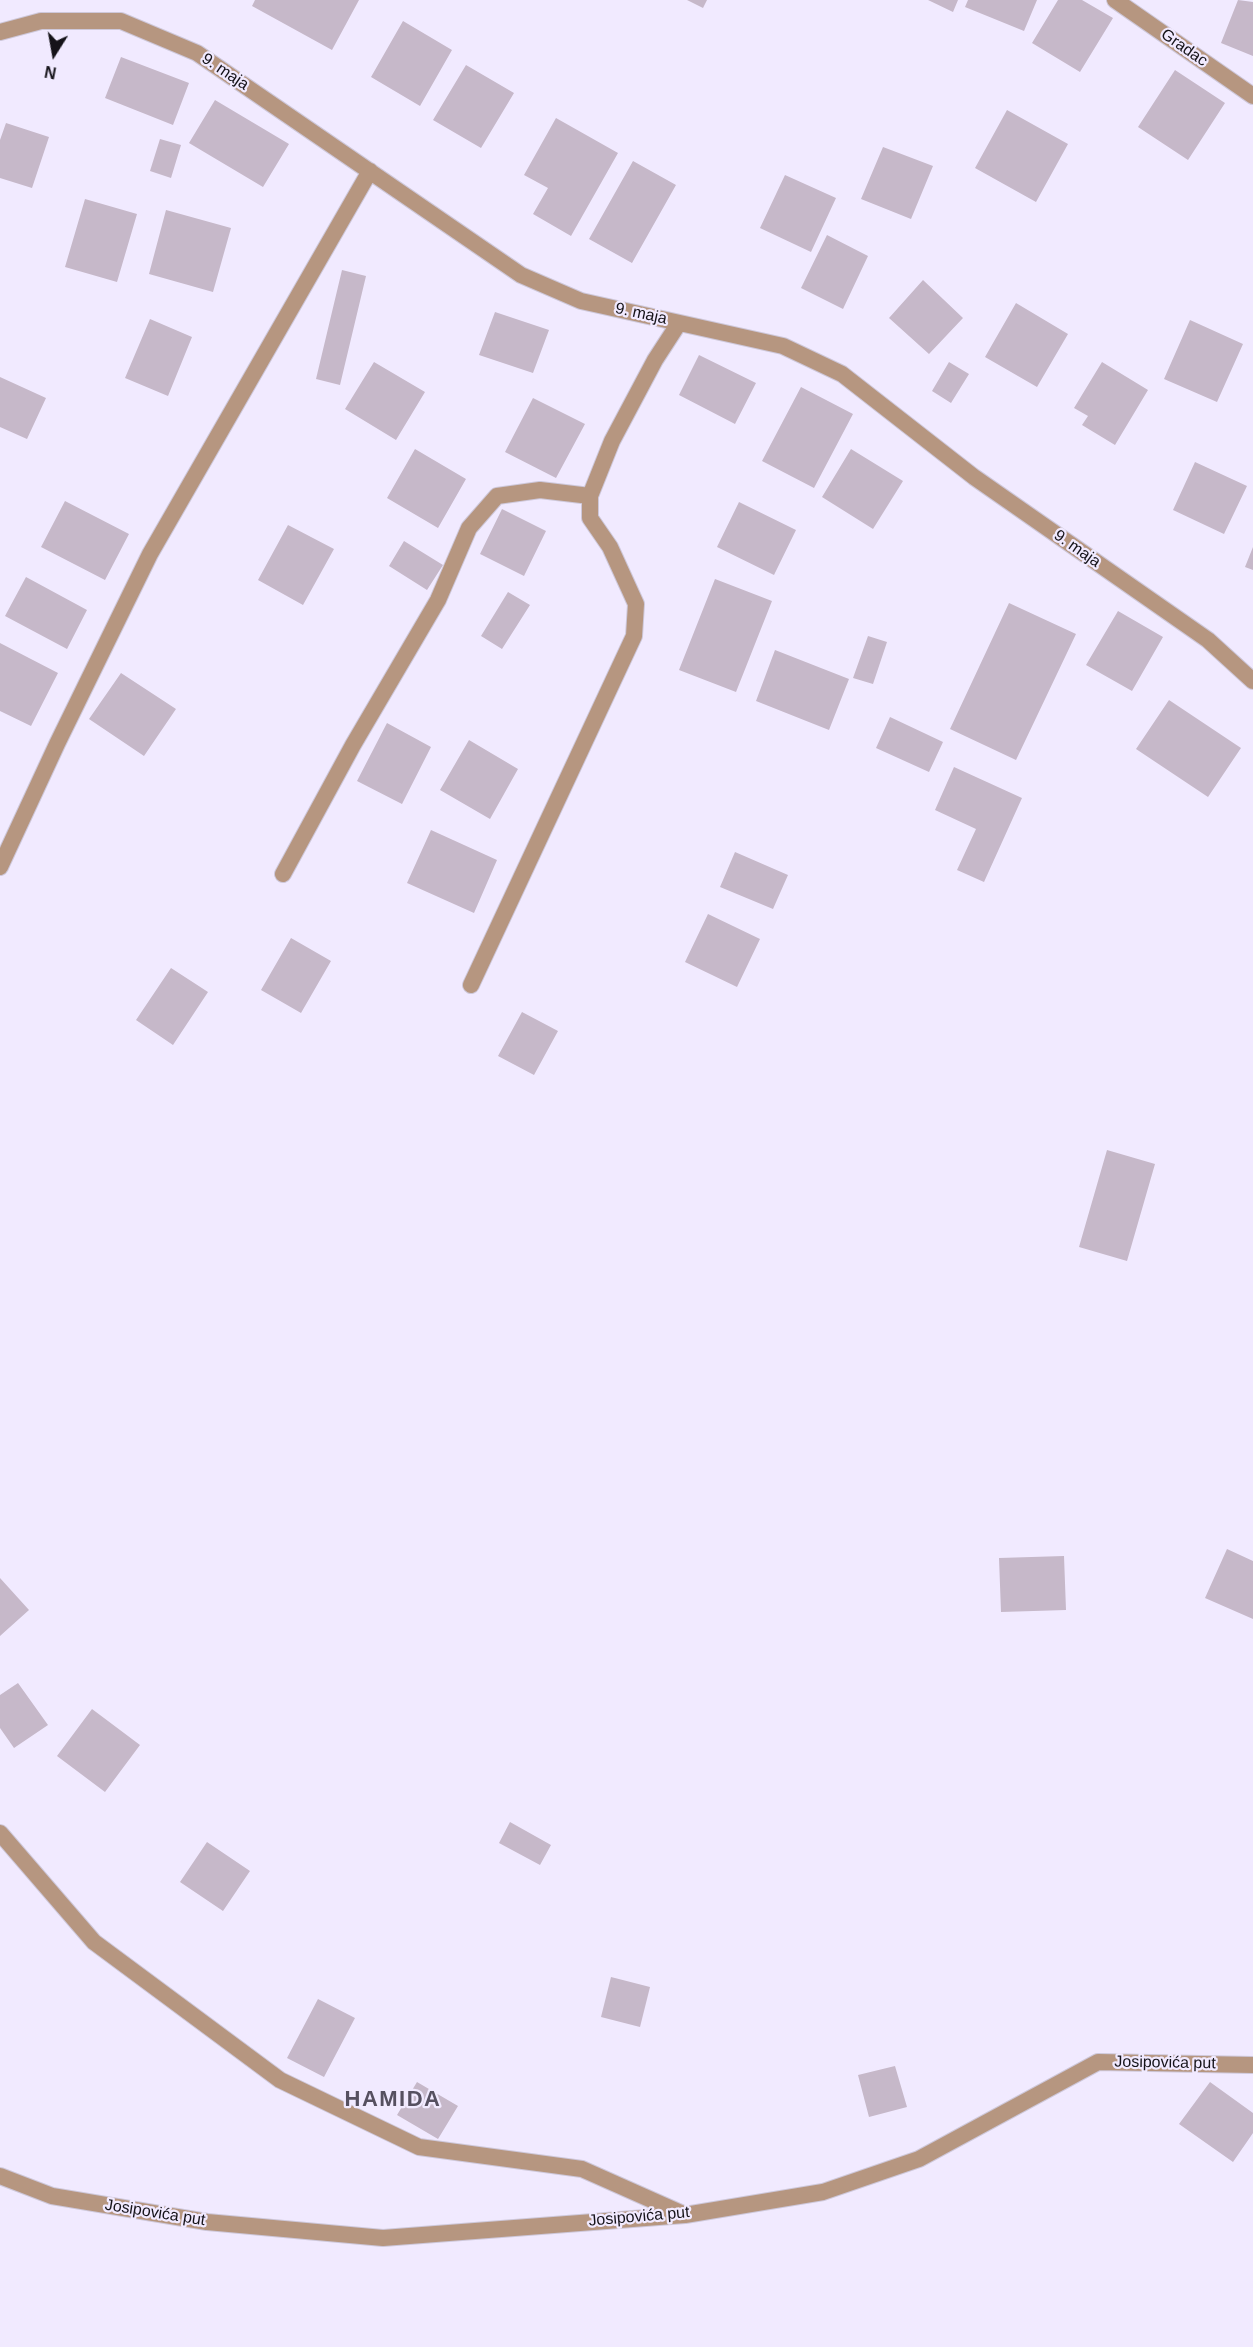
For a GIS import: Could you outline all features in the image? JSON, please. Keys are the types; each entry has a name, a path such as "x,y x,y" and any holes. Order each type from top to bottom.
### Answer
{"street":[{"name":"Gradac","path":"1115,0 1253,96"},
{"name":"9. maja","path":"0,32 40,21 121,21 196,53 521,275 581,301 783,346 842,374 974,477 1208,640 1253,681"},
{"path":"0,867 150,554 370,171"},
{"path":"471,985 634,636 636,604 610,548 590,518 590,496 617,431 655,360 679,323"},
{"path":"283,874 353,745 438,600 470,528 497,496 540,490 590,496"},
{"path":"0,1833 94,1942 280,2080 419,2147 582,2169 685,2215"},
{"name":"Josipovića put","path":"0,2176 52,2196 207,2222 383,2238 685,2215 823,2192 919,2159 1098,2062 1253,2065"}],"building":[{"path":"255,0 359,0 332,50 252,6"},
{"path":"687,0 707,0 703,8"},
{"path":"928,0 958,0 953,12"},
{"path":"968,0 1037,0 1024,31 965,7"},
{"path":"1058,0 1082,0 1113,18 1080,72 1032,43"},
{"path":"1238,0 1253,2 1253,56 1221,43"},
{"path":"403,21 452,50 420,106 371,77"},
{"path":"121,57 189,83 173,125 105,98"},
{"path":"466,65 514,93 481,148 433,120"},
{"path":"1175,70 1225,103 1188,160 1138,127"},
{"path":"215,100 289,144 263,187 189,143"},
{"path":"1007,110 1068,144 1036,202 975,168"},
{"path":"556,118 618,153 571,236 533,214 548,188 524,175"},
{"path":"6,123 49,137 32,188 0,178 0,140"},
{"path":"160,139 181,145 171,178 150,171"},
{"path":"883,147 933,166 911,219 861,199"},
{"path":"633,161 676,185 632,263 589,239"},
{"path":"785,175 836,198 811,252 760,228"},
{"path":"85,199 137,214 117,282 65,267"},
{"path":"166,210 231,228 213,292 149,274"},
{"path":"827,235 868,256 843,309 801,288"},
{"path":"342,270 366,276 340,385 316,379"},
{"path":"923,280 963,318 929,354 889,318"},
{"path":"1016,303 1068,334 1037,387 985,357"},
{"path":"495,312 549,330 533,373 479,355"},
{"path":"150,319 192,337 168,396 125,378"},
{"path":"1190,320 1243,344 1217,402 1164,379"},
{"path":"699,355 756,383 735,424 679,395"},
{"path":"374,362 425,392 396,440 345,409"},
{"path":"949,362 969,374 951,403 932,391"},
{"path":"1102,362 1148,390 1115,445 1082,425 1088,416 1074,408"},
{"path":"0,377 46,398 27,439 0,427"},
{"path":"801,387 853,414 814,488 762,461"},
{"path":"533,398 585,424 556,478 505,452"},
{"path":"415,449 466,479 438,528 387,498"},
{"path":"851,449 903,481 873,529 822,497"},
{"path":"1195,462 1247,486 1224,534 1173,510"},
{"path":"65,501 129,534 105,580 41,547"},
{"path":"739,502 796,530 774,575 717,547"},
{"path":"502,509 546,531 524,576 480,554"},
{"path":"288,525 334,549 303,605 258,580"},
{"path":"404,541 443,565 427,590 389,566"},
{"path":"1253,547 1253,570 1245,567"},
{"path":"26,577 87,610 67,649 5,616"},
{"path":"715,579 772,601 736,692 679,670"},
{"path":"508,592 530,605 502,649 481,636"},
{"path":"1009,603 1076,634 1016,760 950,729"},
{"path":"1118,611 1163,637 1132,691 1086,665"},
{"path":"868,636 887,642 873,684 853,678"},
{"path":"0,643 58,673 31,726 0,711"},
{"path":"775,650 849,679 829,730 756,701"},
{"path":"121,673 176,709 144,756 89,719"},
{"path":"1169,700 1241,748 1208,797 1136,749"},
{"path":"890,717 943,742 929,772 876,748"},
{"path":"387,723 431,747 402,804 357,781"},
{"path":"469,740 518,769 490,819 440,790"},
{"path":"954,767 1022,798 984,882 957,870 976,829 935,810"},
{"path":"431,830 497,860 474,913 407,883"},
{"path":"735,852 788,875 773,909 720,887"},
{"path":"708,914 760,939 737,987 685,962"},
{"path":"291,938 331,961 301,1013 261,990"},
{"path":"171,968 208,992 173,1045 136,1020"},
{"path":"522,1012 558,1031 534,1075 498,1056"},
{"path":"1107,1150 1155,1164 1127,1261 1079,1247"},
{"path":"1227,1549 1253,1561 1253,1619 1205,1598"},
{"path":"1064,1556 1066,1610 1001,1612 999,1558"},
{"path":"0,1578 29,1610 0,1636"},
{"path":"18,1683 48,1725 14,1748 0,1728 0,1695"},
{"path":"92,1709 140,1745 105,1792 57,1756"},
{"path":"510,1822 551,1845 540,1865 499,1843"},
{"path":"207,1842 250,1871 223,1911 180,1882"},
{"path":"611,1977 650,1987 640,2027 601,2017"},
{"path":"318,1999 355,2018 324,2077 287,2058"},
{"path":"895,2066 907,2107 869,2117 858,2075"},
{"path":"417,2082 458,2106 438,2139 397,2115"},
{"path":"1210,2082 1253,2113 1253,2133 1233,2162 1179,2124"}],"district":[{"name":"HAMIDA","path":"393,2100"}]}
